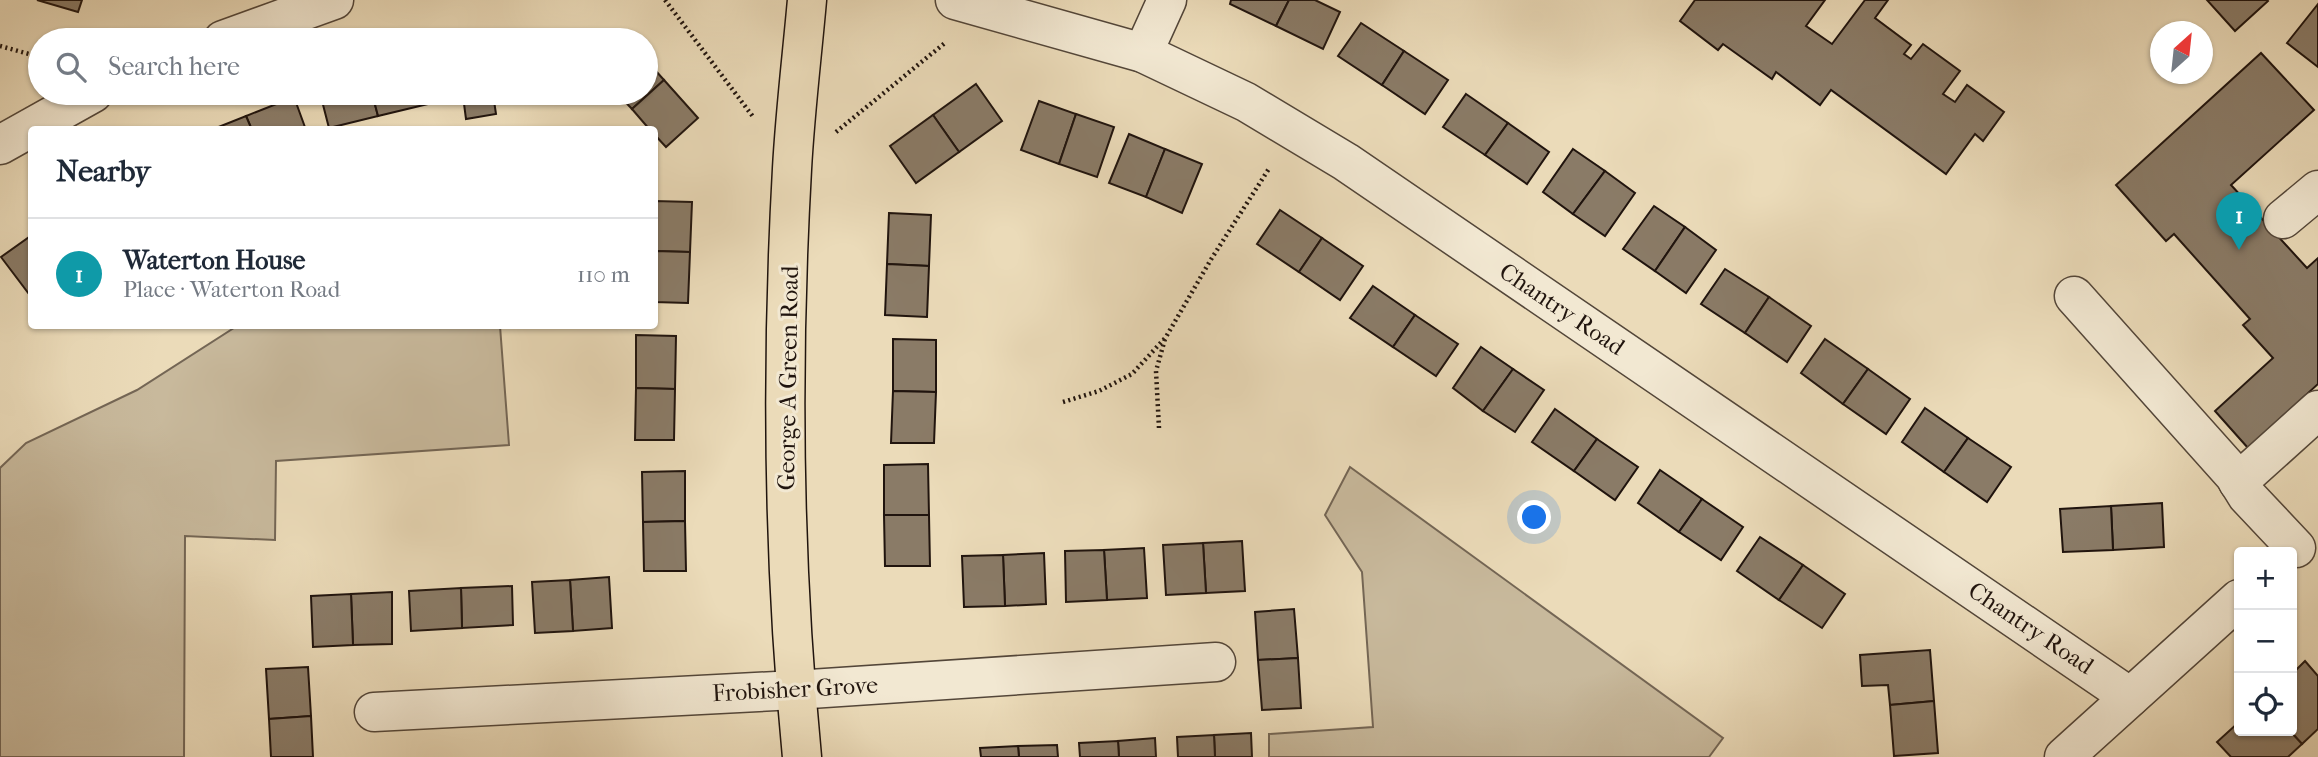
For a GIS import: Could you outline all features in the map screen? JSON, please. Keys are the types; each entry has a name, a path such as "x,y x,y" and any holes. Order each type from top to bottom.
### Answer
{"main road":[{"name":"George A Green Road","path":"802,757 795,690 785,457 792,168 807,0"}],"street":[{"path":"256,28 334,0"},
{"path":"1143,53 1167,0"},
{"name":"Chantry Road","path":"971,5 1143,53 1247,102 1346,162 2130,697"},
{"path":"34,126 72,105"},
{"path":"0,145 28,129"},
{"path":"2283,219 2318,190"},
{"path":"2074,296 2238,482 2247,496 2301,542"},
{"path":"2238,482 2318,410"},
{"path":"2064,757 2234,603"},
{"name":"Frobisher Grove","path":"374,712 795,690 1216,662"}],"path":[{"path":"665,0 792,168 971,5"},
{"path":"0,46 28,54"},
{"path":"1063,402 1099,391 1132,374 1166,337 1210,261 1293,130"},
{"path":"1159,428 1156,371 1166,337"}],"shaded area":[{"path":"232,329 500,329 509,445 276,461 275,540 185,536 184,757 0,757 0,468 26,443 137,390"},
{"path":"1350,467 1723,738 1709,757 1269,757 1269,734 1373,727 1362,572 1325,515"}],"building":[{"path":"37,0 82,0 78,12"},
{"path":"1231,0 1289,0 1276,26 1230,4"},
{"path":"1289,0 1315,0 1340,12 1323,49 1276,26"},
{"path":"1695,0 1825,0 1806,26 1832,44 1865,0 1888,0 1875,18 1911,45 1904,54 1911,59 1923,44 1960,71 1943,94 1955,102 1967,85 2004,112 1983,141 1975,134 1946,174 1831,90 1820,105 1776,72 1772,79 1723,44 1718,50 1680,21"},
{"path":"2207,0 2267,0 2268,1 2235,31"},
{"path":"2318,4 2318,67 2287,43"},
{"path":"1361,23 1404,51 1382,85 1338,56"},
{"path":"1404,51 1448,80 1425,114 1382,85"},
{"path":"2261,53 2314,110 2231,185 2307,268 2318,258 2318,384 2248,448 2215,411 2273,358 2243,325 2250,319 2174,234 2166,241 2116,185"},
{"path":"658,73 664,80 658,85"},
{"path":"664,80 698,118 666,147 658,138 658,126 647,126 632,109 636,105 658,105 658,85"},
{"path":"976,84 1002,121 959,152 933,115"},
{"path":"1466,94 1508,123 1485,155 1443,127"},
{"path":"1039,101 1076,114 1059,164 1021,150"},
{"path":"274,105 297,105 305,126 250,126 246,116"},
{"path":"323,105 375,105 378,116 328,126"},
{"path":"375,105 424,105 378,116"},
{"path":"464,105 495,105 496,114 466,119"},
{"path":"1076,114 1114,127 1097,177 1059,164"},
{"path":"933,115 959,152 916,183 890,146"},
{"path":"246,116 250,126 221,126"},
{"path":"1508,123 1549,152 1527,184 1485,155"},
{"path":"1129,134 1165,149 1146,197 1109,183"},
{"path":"1165,149 1202,164 1182,213 1146,197"},
{"path":"1573,149 1605,171 1573,214 1543,192"},
{"path":"1605,171 1635,193 1605,236 1573,214"},
{"path":"658,201 692,202 690,252 658,251"},
{"path":"1654,206 1685,227 1655,271 1623,249"},
{"path":"1280,210 1322,238 1299,272 1257,244"},
{"path":"889,213 931,215 929,266 887,264"},
{"path":"1685,227 1716,250 1686,293 1655,271"},
{"path":"28,238 28,293 1,257"},
{"path":"1322,238 1363,266 1340,300 1299,272"},
{"path":"658,251 690,252 688,303 658,302"},
{"path":"887,264 929,266 927,317 885,315"},
{"path":"1725,269 1769,297 1745,333 1701,304"},
{"path":"1373,286 1415,315 1393,347 1350,318"},
{"path":"1769,297 1811,326 1787,362 1745,333"},
{"path":"1415,315 1458,344 1436,376 1393,347"},
{"path":"636,335 676,336 675,389 636,388"},
{"path":"893,339 936,340 936,392 893,391"},
{"path":"1825,339 1868,369 1843,404 1801,373"},
{"path":"1481,347 1513,369 1483,411 1453,388"},
{"path":"1513,369 1544,390 1515,432 1483,411"},
{"path":"1868,369 1910,399 1886,434 1843,404"},
{"path":"636,388 675,389 674,440 635,440"},
{"path":"893,391 936,392 934,443 891,443"},
{"path":"1925,408 1968,438 1944,472 1902,442"},
{"path":"1555,409 1597,439 1574,471 1532,442"},
{"path":"1968,438 2011,467 1987,502 1944,472"},
{"path":"1597,439 1638,467 1615,500 1574,471"},
{"path":"928,464 929,515 884,515 884,465"},
{"path":"1660,470 1702,499 1679,532 1638,503"},
{"path":"685,471 685,521 643,522 642,472"},
{"path":"1702,499 1743,527 1721,560 1679,532"},
{"path":"2162,503 2164,547 2113,550 2111,506"},
{"path":"2111,506 2113,550 2063,552 2060,509"},
{"path":"884,515 929,515 930,566 885,566"},
{"path":"685,521 686,571 644,571 643,522"},
{"path":"1760,537 1803,565 1779,600 1737,571"},
{"path":"1242,541 1245,591 1206,593 1203,543"},
{"path":"1203,543 1206,593 1166,595 1163,545"},
{"path":"1144,548 1147,598 1107,600 1104,550"},
{"path":"1104,550 1107,600 1066,602 1065,551"},
{"path":"1044,553 1046,604 1005,606 1003,555"},
{"path":"1003,555 1005,606 964,607 962,556"},
{"path":"1803,565 1845,594 1822,628 1779,600"},
{"path":"609,577 612,628 573,631 570,580"},
{"path":"570,580 573,631 535,633 532,582"},
{"path":"512,586 513,625 462,628 461,588"},
{"path":"461,588 462,628 411,631 409,591"},
{"path":"392,592 392,644 353,645 351,594"},
{"path":"351,594 353,645 313,647 311,596"},
{"path":"1294,609 1298,658 1258,660 1255,612"},
{"path":"1930,650 1934,701 1890,705 1888,685 1862,686 1860,655"},
{"path":"1298,658 1301,708 1262,710 1258,660"},
{"path":"2305,661 2318,676 2318,729 2302,744 2295,736 2297,736 2297,669"},
{"path":"308,667 311,716 269,719 266,669"},
{"path":"1934,701 1938,753 1894,756 1890,705"},
{"path":"311,716 313,757 271,757 269,719"},
{"path":"2234,727 2234,736 2295,736 2302,744 2288,757 2231,757 2217,742"},
{"path":"1251,733 1252,757 1215,757 1214,735"},
{"path":"1214,735 1215,757 1178,757 1177,737"},
{"path":"1155,738 1156,757 1119,757 1118,741"},
{"path":"1118,741 1119,757 1080,757 1079,743"},
{"path":"1057,745 1058,757 1019,757 1018,746"},
{"path":"1018,746 1019,757 981,757 980,748"}],"place":[{"name":"Waterton House","path":"2239,250"}]}
